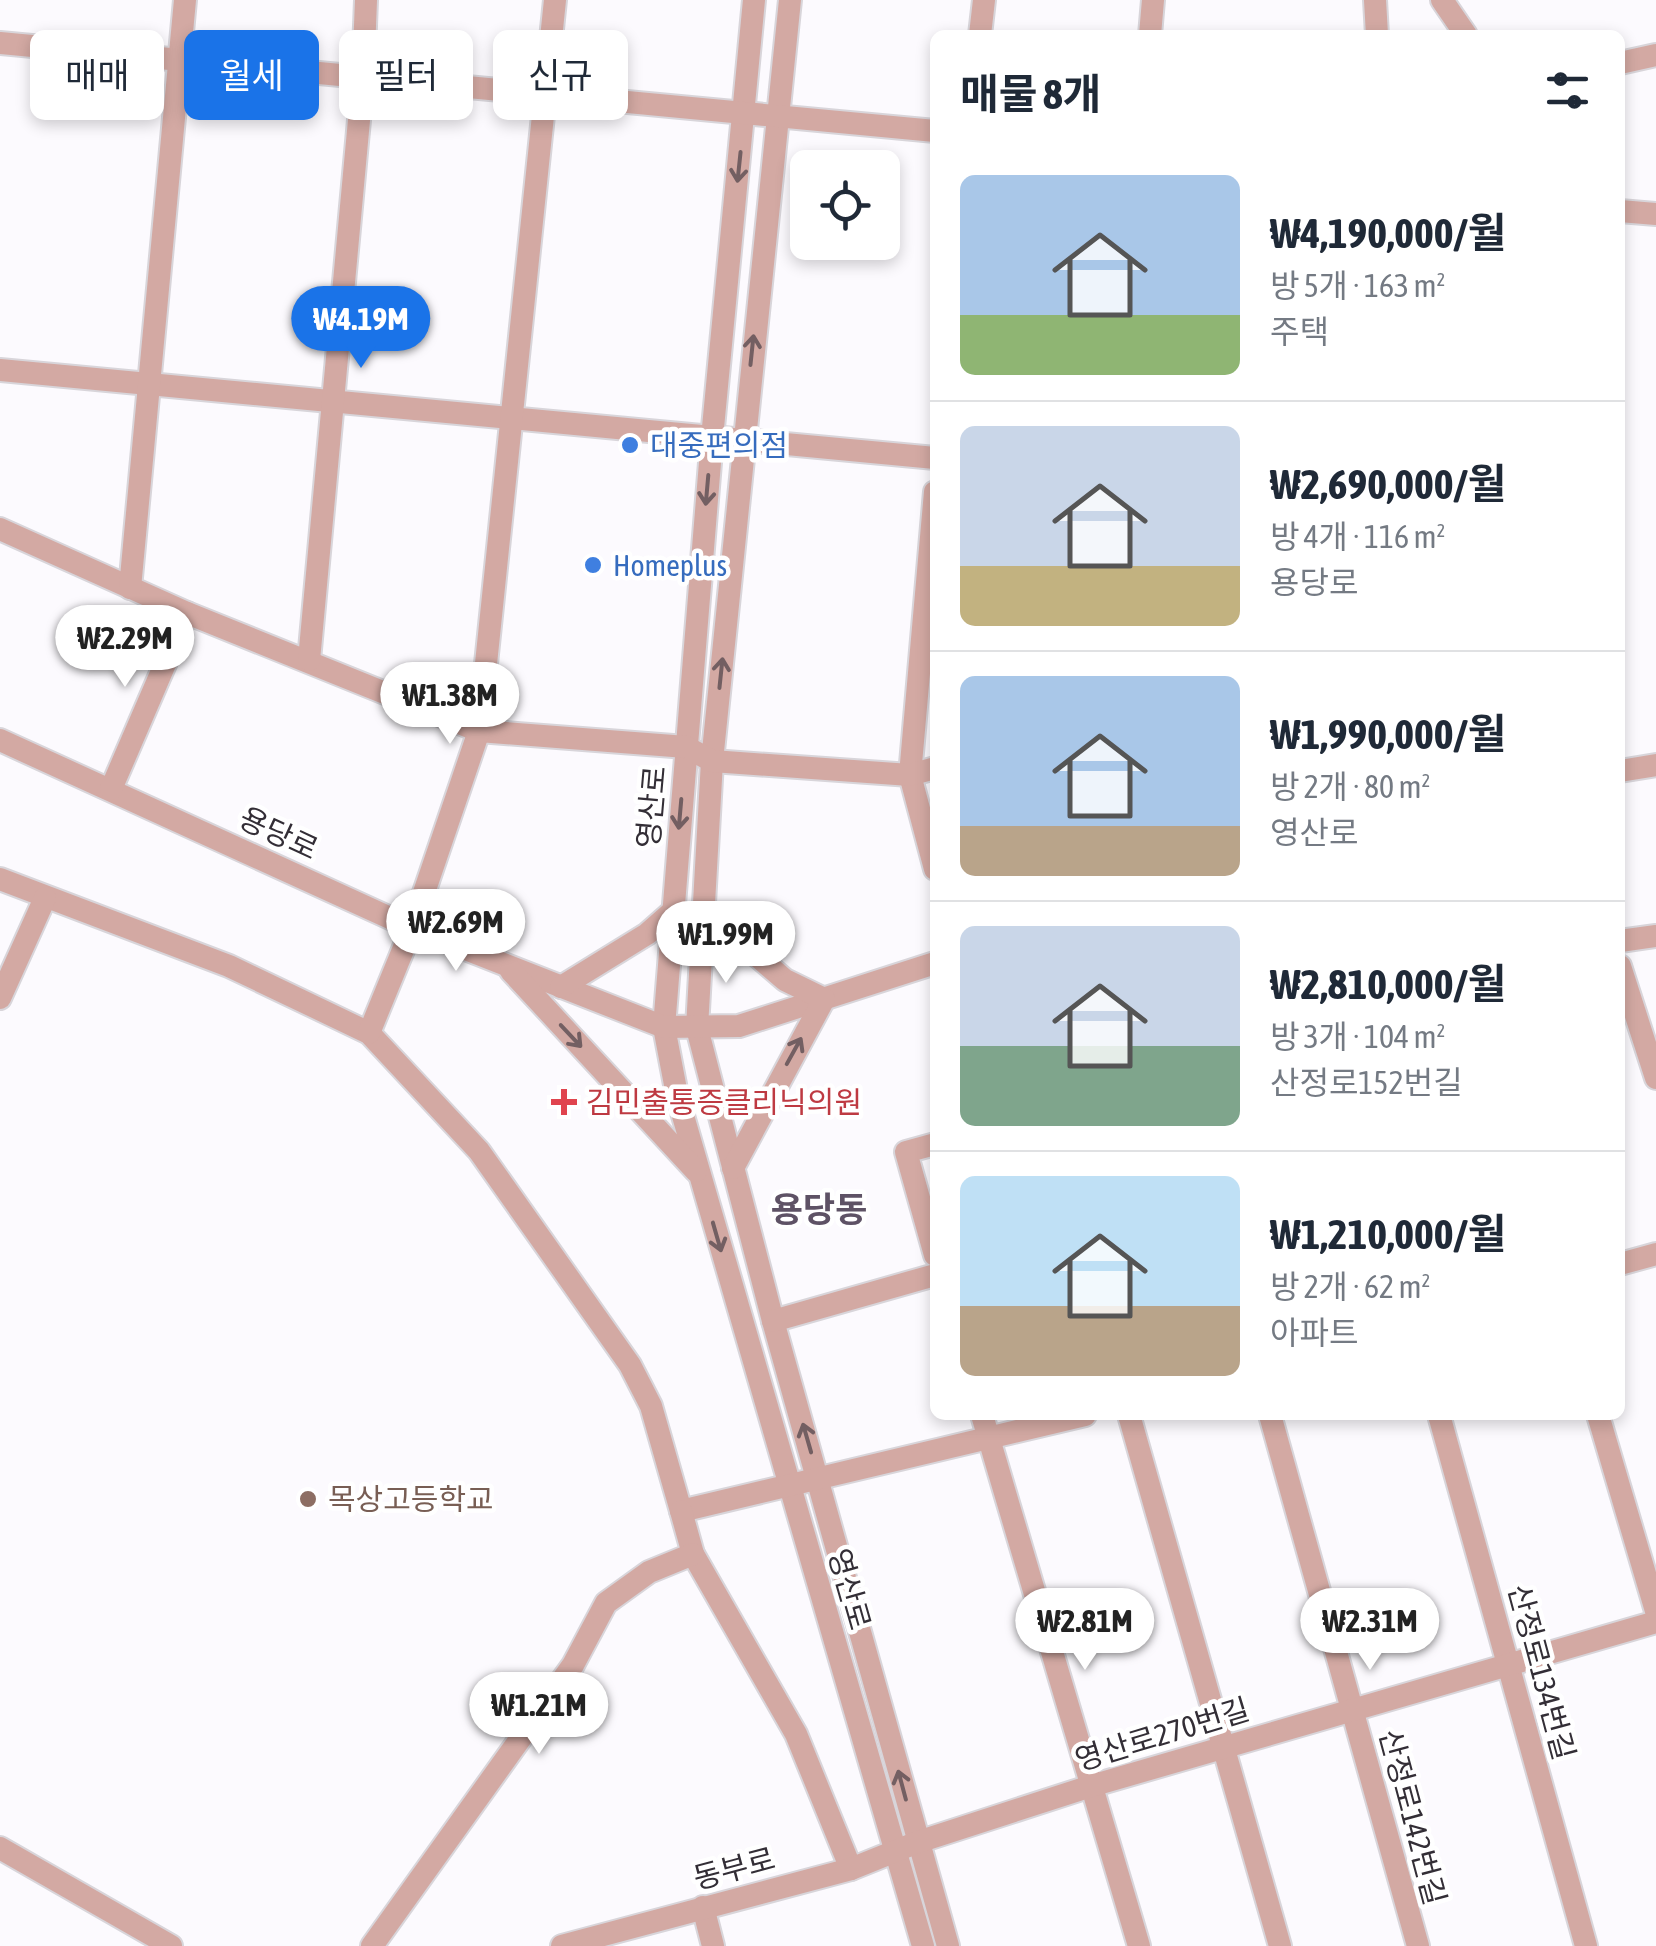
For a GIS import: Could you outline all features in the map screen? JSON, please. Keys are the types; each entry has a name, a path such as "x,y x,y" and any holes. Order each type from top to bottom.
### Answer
{"street":[{"path":"130,588 185,0"},
{"path":"364,30 366,0"},
{"path":"552,30 555,0"},
{"name":"영산로","path":"754,0 712,438 664,1028 699,1174 923,1946"},
{"name":"영산로","path":"790,0 712,761 697,1028 773,1321 948,1946"},
{"path":"981,30 984,0"},
{"path":"1150,30 1153,0"},
{"path":"1374,0 1377,30"},
{"path":"1442,0 1463,30"},
{"path":"0,43 339,75"},
{"path":"1625,63 1656,54"},
{"path":"628,102 930,130"},
{"path":"310,660 358,120"},
{"path":"370,1034 412,928 479,731 542,120"},
{"path":"1625,211 1656,214"},
{"path":"0,370 930,458"},
{"path":"0,529 187,613 479,731 686,747 712,761 910,775 930,769"},
{"path":"930,549 910,775 930,850"},
{"path":"111,789 187,613"},
{"name":"용당로","path":"0,740 412,928 664,1028 739,1026 930,966"},
{"path":"1625,770 1656,766"},
{"path":"0,878 229,966 370,1034 479,1152 630,1365 650,1406 693,1554 796,1734 851,1869"},
{"path":"0,998 45,898"},
{"path":"704,910 785,980 824,999 733,1168"},
{"path":"560,986 646,934 672,912"},
{"path":"1625,941 1656,936"},
{"path":"505,964 699,1174"},
{"path":"1625,982 1656,1078"},
{"path":"930,1145 906,1152 930,1237"},
{"path":"1625,1263 1656,1254"},
{"path":"773,1321 930,1276"},
{"path":"681,1512 819,1479 985,1426 1040,1420"},
{"path":"1130,1420 1280,1946"},
{"name":"산정로142번길","path":"1271,1420 1418,1946"},
{"name":"산정로134번길","path":"1441,1420 1586,1946"},
{"path":"1599,1420 1656,1611"},
{"path":"985,1426 1139,1946"},
{"path":"372,1946 573,1665 606,1603 636,1580 693,1554"},
{"name":"영산로270번길","path":"918,1842 1221,1746 1656,1622"},
{"name":"동부로","path":"562,1946 851,1869 918,1842"},
{"path":"0,1848 172,1946"},
{"path":"702,1907 713,1946"}],"place":[{"name":"대중편의점","path":"630,445"},
{"name":"Homeplus","path":"593,565"},
{"name":"김민출통증클리닉의원","path":"564,1102"},
{"name":"목상고등학교","path":"308,1499"}],"district":[{"name":"용당동","path":"819,1209"}]}
